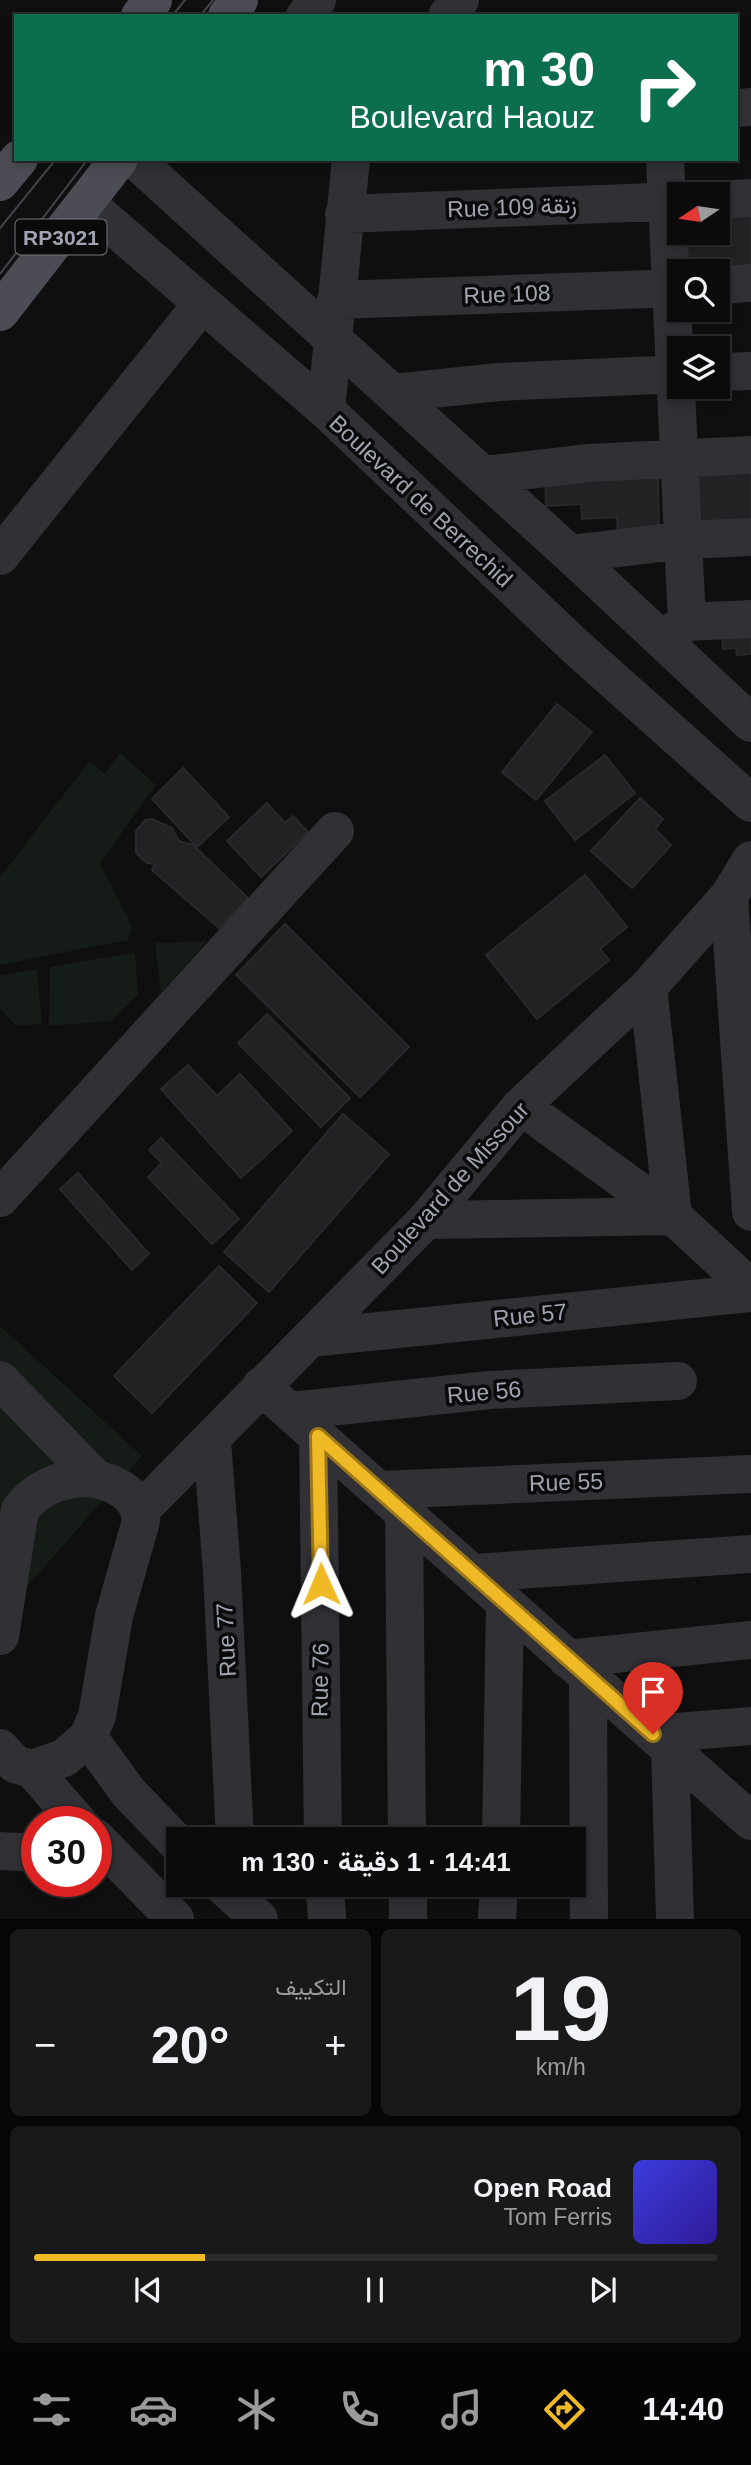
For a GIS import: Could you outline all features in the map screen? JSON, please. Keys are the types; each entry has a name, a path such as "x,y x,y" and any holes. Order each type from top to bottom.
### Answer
{"main road":[{"path":"142,14 153,0"},
{"path":"0,182 17,161"},
{"name":"RP3021","path":"0,312 118,161"}],"street":[{"path":"449,14 460,0"},
{"path":"137,161 334,318 393,393 570,554 675,630 746,713"},
{"path":"326,410 351,161"},
{"path":"666,161 670,182"},
{"path":"730,199 751,198"},
{"name":"Rue 109 زنقة","path":"344,214 667,201"},
{"name":"Boulevard de Berrechid","path":"86,203 326,410 576,647 751,803"},
{"path":"730,284 751,283"},
{"name":"Rue 108","path":"334,318 667,289"},
{"path":"0,556 202,304"},
{"path":"730,372 751,371"},
{"path":"393,393 499,382 667,374"},
{"path":"675,630 685,540 679,399"},
{"path":"484,475 589,463 751,455"},
{"path":"570,554 685,540 751,537"},
{"path":"675,630 751,619"},
{"path":"0,1198 335,831"},
{"name":"Boulevard de Missour","path":"141,1510 212,1441 261,1385 426,1220 521,1106 648,987 729,896 751,860"},
{"path":"729,896 751,1212"},
{"path":"648,987 673,1216"},
{"path":"521,1106 673,1216 751,1291"},
{"path":"426,1220 673,1216"},
{"name":"Rue 57","path":"310,1338 751,1291"},
{"path":"0,1380 95,1478"},
{"name":"Rue 56","path":"305,1423 490,1390 678,1381"},
{"path":"261,1385 749,1818"},
{"name":"Rue 76","path":"305,1423 322,1827"},
{"name":"Rue 77","path":"212,1441 222,1573 234,1827"},
{"name":"Rue 55","path":"392,1502 751,1474"},
{"path":"0,1636 10,1499 30,1497 67,1479 95,1478 114,1484 130,1495 141,1510 141,1521 106,1650 97,1716 88,1737 64,1758 12,1762"},
{"path":"392,1502 406,1827"},
{"path":"474,1573 751,1554"},
{"path":"501,1827 505,1602"},
{"path":"578,1668 751,1640"},
{"path":"578,1668 589,1919"},
{"path":"662,1742 751,1726"},
{"path":"88,1737 129,1793 166,1832"},
{"path":"662,1742 675,1919"},
{"path":"12,1762 60,1806"},
{"path":"0,1851 21,1852"},
{"path":"112,1858 175,1919"},
{"path":"326,1897 327,1919"},
{"path":"408,1897 408,1919"},
{"path":"497,1919 498,1897"}],"shaded area":[{"path":"120,753 156,785 100,863 132,926 128,940 0,965 0,877 89,762 105,774"},
{"path":"207,941 161,993 155,943"},
{"path":"135,952 138,995 111,1021 49,1026 50,967"},
{"path":"37,969 42,1024 17,1026 0,1009 0,975"},
{"path":"0,1326 142,1456 0,1617"}],"building":[{"path":"751,214 751,277 730,273 730,259 679,259 679,245 730,245 730,215"},
{"path":"751,465 751,529 702,532 683,469"},
{"path":"658,471 659,533 618,535 617,517 582,519 581,504 546,506 545,476"},
{"path":"751,633 751,654 737,655 736,648 723,649 722,636"},
{"path":"557,704 592,732 536,800 502,772"},
{"path":"605,755 635,793 575,840 545,801"},
{"path":"183,768 229,817 197,847 152,799"},
{"path":"640,798 663,819 655,829 671,845 632,888 591,851"},
{"path":"267,803 285,823 293,816 308,832 261,877 227,841"},
{"path":"152,819 172,828 179,841 193,845 248,898 219,928 152,870 155,864 147,863 136,853 136,831 145,820"},
{"path":"585,875 627,927 600,949 609,960 537,1019 486,955"},
{"path":"285,924 409,1047 360,1097 236,975"},
{"path":"267,1014 350,1098 321,1127 238,1043"},
{"path":"188,1065 217,1096 240,1074 292,1131 241,1178 161,1089"},
{"path":"343,1114 389,1154 269,1292 224,1252"},
{"path":"161,1138 239,1219 212,1244 148,1177 162,1163 149,1150"},
{"path":"78,1173 149,1254 132,1270 60,1189"},
{"path":"219,1266 257,1303 152,1413 114,1376"}],"tram line":[{"path":"174,14 185,0"},
{"path":"202,14 213,0"},
{"path":"0,228 54,161"},
{"path":"0,274 86,161"}],"route":[{"path":"321,1584 318,1436 653,1734"}]}
